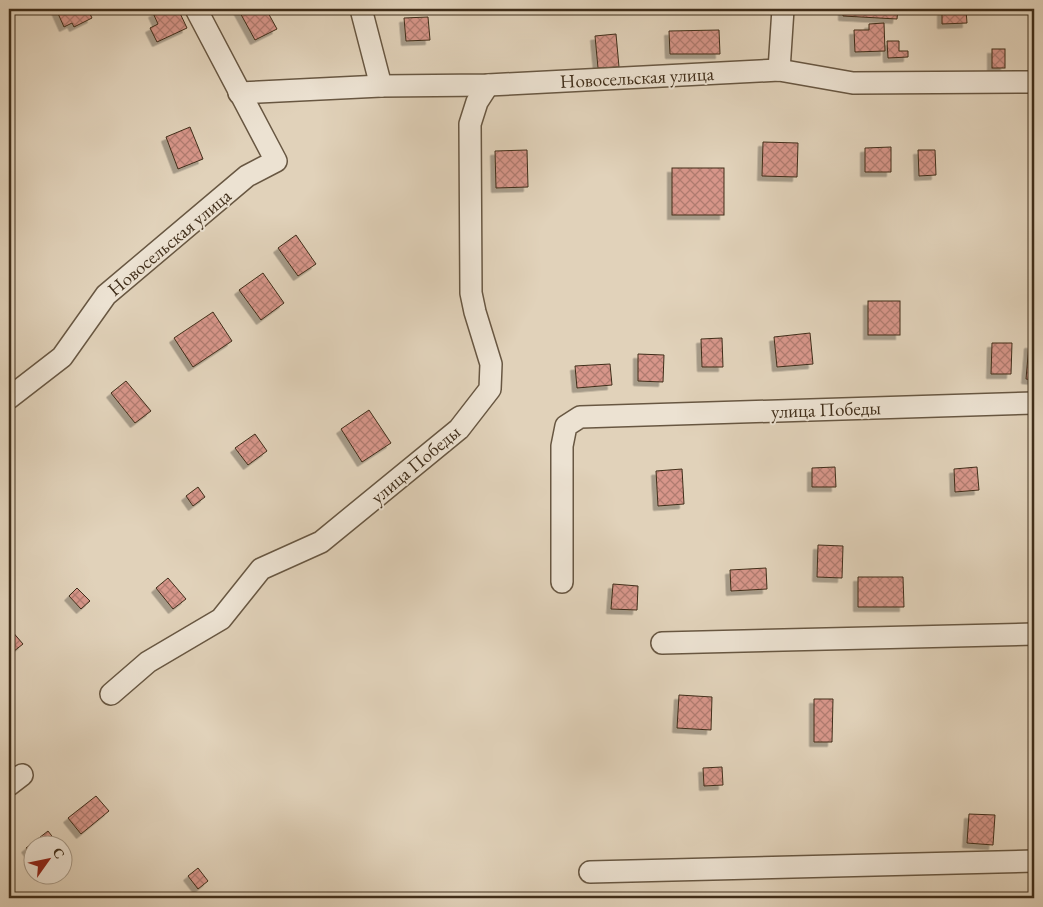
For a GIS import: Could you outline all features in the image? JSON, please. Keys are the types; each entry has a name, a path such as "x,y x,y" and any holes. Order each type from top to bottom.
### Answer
{"street":[{"path":"196,9 239,93"},
{"path":"361,9 381,86"},
{"path":"779,70 783,9"},
{"name":"Новосельская улица","path":"9,398 62,357 106,295 247,176 276,161 239,93 381,86 488,85 779,70 852,83 1034,82"},
{"name":"улица Победы","path":"111,694 148,662 221,619 260,568 321,542 459,429 490,389 491,364 471,293 470,124 477,102 488,85"},
{"name":"улица Победы","path":"562,582 562,446 566,426 580,418 1034,403"},
{"path":"662,643 1034,634"},
{"path":"590,872 1034,861"}],"building":[{"path":"56,9 95,9 96,12 90,14 92,18 74,27 72,23 64,27"},
{"path":"163,9 178,9 187,28 157,42 150,28 158,24 153,13"},
{"path":"238,9 266,9 277,29 255,40"},
{"path":"843,9 898,9 897,19 843,16"},
{"path":"966,10 967,23 942,24 942,11"},
{"path":"428,17 430,40 406,41 404,18"},
{"path":"884,23 885,51 855,52 854,30 869,30 869,24"},
{"path":"719,30 720,54 670,54 669,31"},
{"path":"616,34 619,67 598,68 595,36"},
{"path":"887,41 899,41 899,51 908,51 908,57 888,58"},
{"path":"992,49 1005,49 1005,68 992,68"},
{"path":"190,127 203,159 178,169 166,137"},
{"path":"763,142 798,143 797,177 762,176"},
{"path":"891,147 891,172 865,172 865,148"},
{"path":"527,150 528,187 496,188 495,151"},
{"path":"918,150 935,150 936,175 919,176"},
{"path":"672,168 724,168 724,215 672,215"},
{"path":"296,235 316,264 298,276 278,248"},
{"path":"263,273 284,303 261,320 239,290"},
{"path":"868,301 900,301 900,335 868,335"},
{"path":"213,312 232,341 193,367 174,338"},
{"path":"810,333 813,364 777,367 774,337"},
{"path":"722,338 723,367 702,367 701,339"},
{"path":"992,343 1012,343 1011,374 991,374"},
{"path":"1029,344 1034,344 1034,380 1026,379"},
{"path":"638,354 664,355 663,382 638,381"},
{"path":"610,364 612,385 577,388 575,366"},
{"path":"126,381 151,411 135,423 111,393"},
{"path":"369,410 391,443 362,462 341,429"},
{"path":"255,434 267,451 248,465 235,448"},
{"path":"835,467 836,487 812,487 812,468"},
{"path":"977,467 979,490 955,492 954,469"},
{"path":"682,469 684,504 658,506 656,471"},
{"path":"198,487 205,497 193,506 186,496"},
{"path":"818,545 843,546 842,578 817,577"},
{"path":"766,568 767,589 731,591 730,570"},
{"path":"858,577 903,577 904,607 858,607"},
{"path":"168,578 186,599 173,609 156,588"},
{"path":"613,584 638,586 637,610 611,609"},
{"path":"77,588 90,601 81,609 69,596"},
{"path":"11,630 23,644 9,655 9,632"},
{"path":"679,695 712,697 711,730 677,728"},
{"path":"814,699 833,699 832,742 814,742"},
{"path":"722,767 723,785 704,786 703,768"},
{"path":"96,796 109,811 81,834 68,818"},
{"path":"969,814 995,815 993,845 967,843"},
{"path":"198,868 208,881 198,889 188,876"}]}
